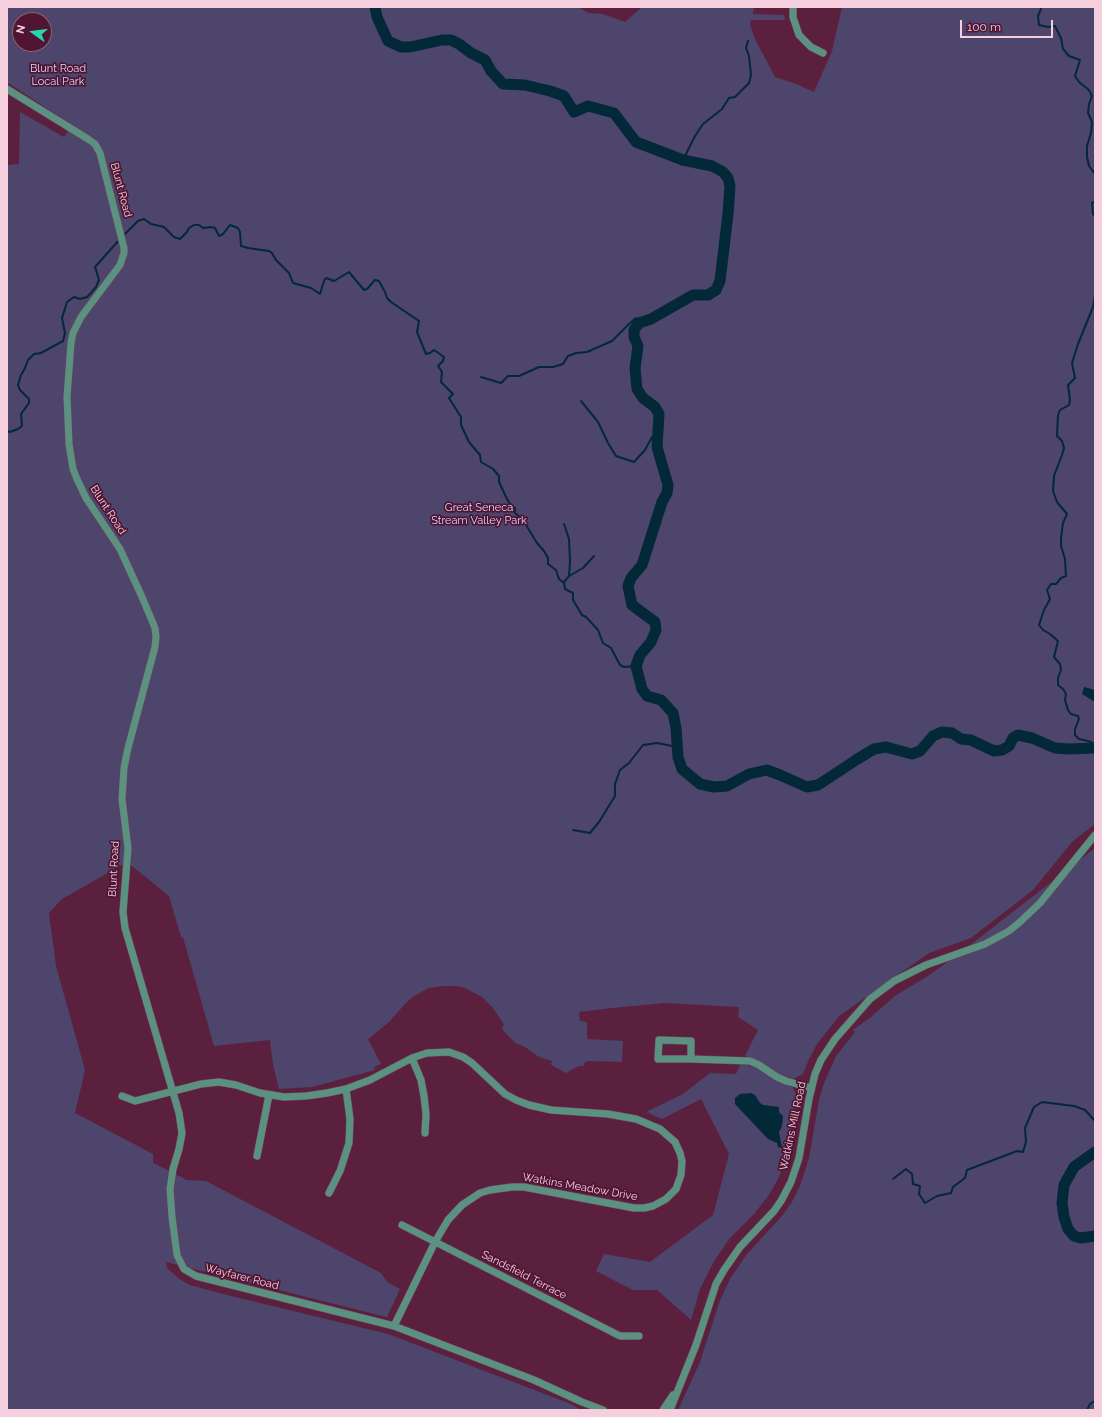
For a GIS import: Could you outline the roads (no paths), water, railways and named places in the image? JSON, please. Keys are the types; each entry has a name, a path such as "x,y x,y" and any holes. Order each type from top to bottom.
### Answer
{"street":[{"path":"794,7 793,18 799,35 811,47 823,53"},
{"name":"Blunt Road","path":"7,89 88,138 94,144 100,153 122,237 124,253 120,265 76,325 71,343 67,397 69,444 76,479 86,498 120,549 144,603 156,637 155,646 128,748 122,784 122,799 128,848 123,912 125,928 132,952"},
{"name":"Watkins Mill Road","path":"670,1410 696,1345 716,1284 740,1247 774,1211 791,1182 799,1158 811,1088 815,1074 827,1050 843,1028 870,999 888,984 906,973 926,964 985,944 1009,931 1030,914 1040,903 1095,835"},
{"name":"Wayfarer Road","path":"132,952 173,1091 182,1133 173,1169 170,1189 177,1255 184,1269 196,1276 229,1285 394,1326 534,1380 603,1410"},
{"path":"691,1059 691,1041 658,1040 658,1059 750,1061 786,1081 811,1088"},
{"name":"Watkins Meadow Drive","path":"173,1091 201,1084 220,1082 236,1085 269,1095 284,1097 306,1096 346,1089 370,1080 412,1058 427,1053 449,1052 463,1057 472,1063 505,1094 516,1100 529,1105 551,1110 608,1114 636,1119 660,1129 675,1142 682,1161 681,1175 676,1188 666,1199 653,1206 634,1208 524,1187 512,1187 480,1193 462,1205 448,1220 435,1242 394,1326"},
{"path":"412,1058 421,1080 424,1096 426,1114 425,1133"},
{"path":"329,1193 340,1171 349,1143 350,1119 346,1089"},
{"path":"122,1096 135,1101 173,1091"},
{"path":"257,1156 269,1095"},
{"name":"Sandsfield Terrace","path":"402,1225 620,1336 639,1336"},
{"name":"Watkins Mill Road","path":"663,1410 679,1385"},
{"name":"Wayfarer Road","path":"582,1402 594,1410"}],"water":[{"path":"1084,687 1095,690 1095,702 1082,694"},
{"path":"751,1093 755,1095 763,1105 779,1107 779,1112 783,1116 782,1126 779,1132 782,1148 778,1147 777,1143 768,1139 735,1104 735,1098 740,1094"}],"waterway":[{"path":"375,7 377,17 388,41 401,47 410,47 442,40 451,40 485,60 491,71 503,84 525,85 564,96 574,112 588,106 614,113 636,142 683,160 712,166 723,172 728,178 730,186 728,214 720,281 716,290 708,295 693,295 651,319 639,323 634,330 634,337 638,346 635,368 637,389 643,398 655,407 659,414 657,447 668,485 667,493 662,502 642,565 631,578 628,586 632,605 655,622 656,630 651,642 640,655 636,666 642,689 647,696 661,700 673,713 676,728 678,757 682,769 700,784 714,787 727,786 749,774 767,770 807,787 818,785 874,749 886,747 912,754 920,751 933,736 942,732 952,733 961,739 971,740 994,751 1002,750 1009,746 1013,738 1018,735 1032,738 1055,748 1095,748"},
{"path":"1041,7 1038,16 1039,25 1048,27 1055,26 1061,38 1063,49 1069,56 1080,60 1075,76 1079,82 1089,90 1092,96 1088,113 1092,122 1091,133 1087,146 1087,157 1089,166 1095,174"},
{"path":"683,160 703,124 722,109 729,98 735,97 749,83 751,75 749,56 746,48 748,41"},
{"path":"1095,201 1092,203 1093,214 1095,216"},
{"path":"123,236 138,221 144,219 151,224 164,227 174,237 180,239 189,228 194,225 199,225 203,228 215,228 219,236 223,234 230,225 238,228 240,232 241,246 269,251 289,273 293,283 311,288 320,294 326,278 334,281 349,272 364,290 367,289 375,280 379,281 387,298 419,321 417,332 426,354 434,350 444,357 443,361 438,366 442,372 441,382 453,394 449,398 461,417 461,425 469,442 480,455 481,462 493,469 499,476 499,482 510,504 515,508 515,513 523,520 537,543 544,551 548,558 548,564 556,570 559,579 564,583 565,589 573,593 573,600 582,615 586,617 598,630 603,643 611,648 620,665 624,667 636,666"},
{"path":"7,431 10,432 22,426 21,414 29,403 29,399 20,390 18,385 28,360 34,354 41,353 63,341 65,333 62,318 67,302 74,297 80,299 87,297 91,293 99,280 95,267 120,239"},
{"path":"1095,296 1093,307 1072,363 1075,378 1068,385 1070,400 1069,405 1060,410 1058,415 1057,436 1062,441 1064,448 1054,476 1053,491 1057,502 1067,514 1063,523 1061,538 1061,546 1065,559 1066,576 1061,578 1056,584 1051,584 1047,590 1050,599 1044,610 1039,625 1043,630 1058,641 1054,657 1060,664 1061,670 1058,678 1058,685 1066,694 1065,700 1068,710 1071,714 1078,716 1079,719 1075,729 1075,735 1079,739 1095,744"},
{"path":"481,377 501,383 508,376 519,376 539,367 553,367 563,364 568,356 576,353 587,352 612,341 636,318 639,323"},
{"path":"581,401 598,422 616,456 634,462 645,450 652,437 658,433"},
{"path":"564,524 569,539 570,561 569,576 564,582"},
{"path":"569,576 583,568 594,556"},
{"path":"573,830 590,833 599,822 615,796 615,784 620,770 629,763 643,745 657,743 677,747"},
{"path":"893,1179 906,1169 912,1174 913,1184 920,1186 919,1194 925,1203 937,1196 951,1193 953,1187 965,1178 967,1170 1017,1151 1023,1152 1026,1142 1025,1128 1034,1107 1042,1102 1074,1106 1085,1110 1095,1121"},
{"path":"1095,1152 1074,1167 1064,1185 1062,1203 1068,1229 1074,1236 1081,1238 1095,1236"},
{"path":"1087,1410 1090,1404 1095,1401"}],"park label":[{"name":"Blunt Road Local Park","path":"58,75"},
{"name":"Great Seneca Stream Valley Park","path":"479,514"}]}
